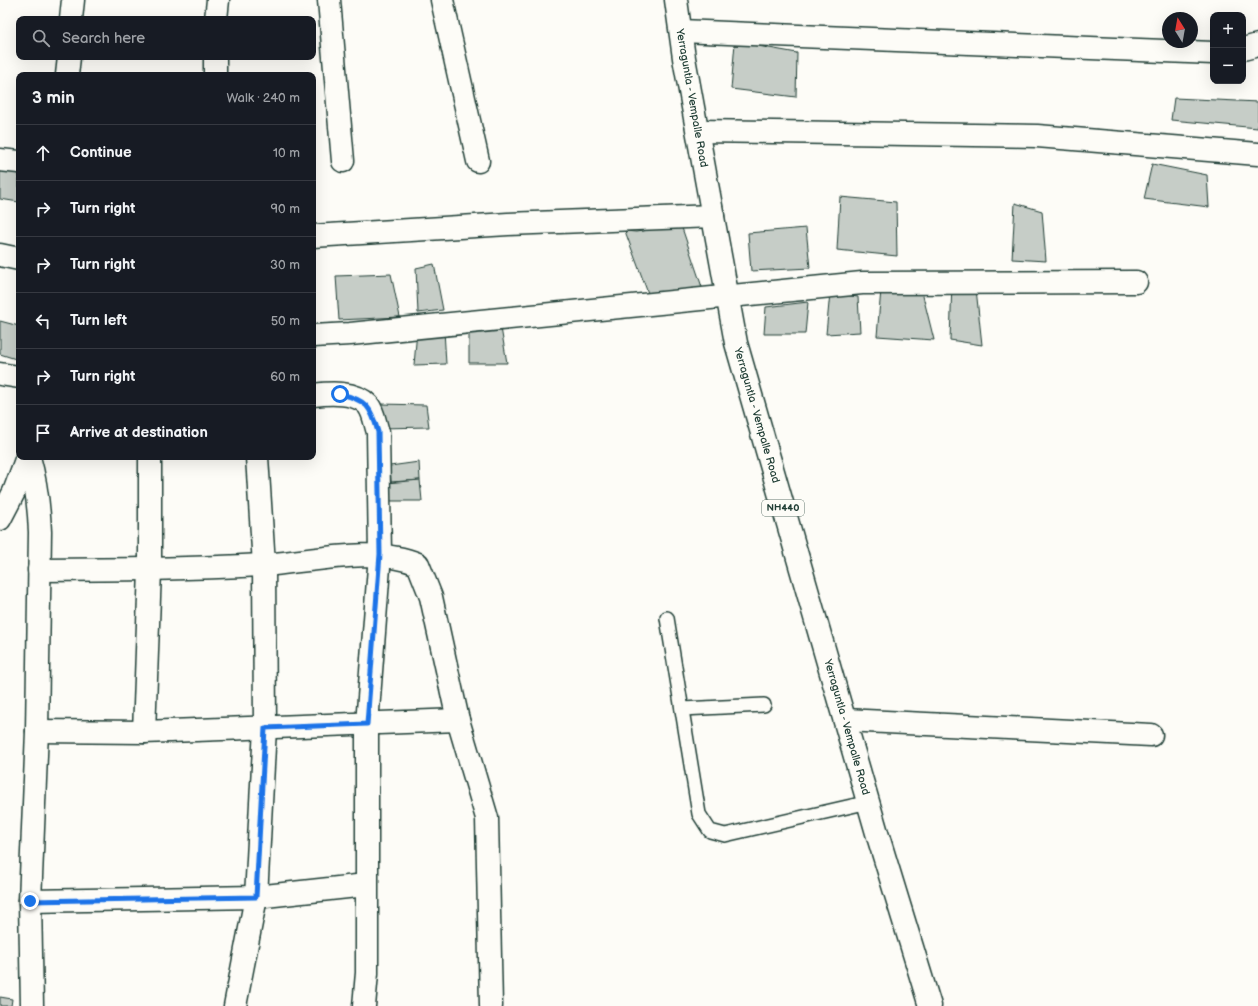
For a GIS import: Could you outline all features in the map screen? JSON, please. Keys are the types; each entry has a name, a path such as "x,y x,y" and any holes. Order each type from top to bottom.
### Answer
{"main road":[{"path":"71,16 73,0"},
{"path":"216,16 218,0"},
{"path":"329,0 343,162"},
{"path":"442,0 478,161"},
{"name":"Yerraguntla - Vempalle Road","path":"676,0 736,343 845,720 930,1006"},
{"path":"681,31 1210,53"},
{"path":"1246,48 1258,45"},
{"path":"67,72 69,60"},
{"path":"215,60 215,72"},
{"path":"698,131 1036,136 1258,154"},
{"path":"0,160 16,162"},
{"path":"316,236 508,224 713,216"},
{"path":"0,255 16,259"},
{"path":"316,336 350,334 862,283 1136,282"},
{"path":"0,374 16,377"},
{"path":"316,394 340,394 356,397 368,405 374,416 378,432 380,554 367,724 367,973 364,1006"},
{"path":"0,519 7,491 26,460"},
{"path":"29,460 39,506 38,732 30,901 32,1006"},
{"path":"144,732 150,570 150,460"},
{"path":"235,1006 256,897 265,728 264,565 257,460"},
{"path":"39,570 150,570 264,565 380,554 404,558 418,564 431,596 443,659 458,720 487,818 491,1006"},
{"path":"38,732 144,732 458,720"},
{"path":"845,720 1151,735"},
{"path":"30,901 256,897 366,885"}],"lane":[{"path":"667,618 699,814 710,831 725,835 869,802"},
{"path":"682,709 764,706"}],"building":[{"path":"730,41 797,53 796,97 731,89 735,43"},
{"path":"1174,98 1258,102 1258,128 1171,120"},
{"path":"1152,164 1207,175 1209,207 1144,199"},
{"path":"0,169 16,172 16,202 0,199"},
{"path":"840,197 896,202 897,256 837,250"},
{"path":"1015,203 1042,211 1046,261 1012,259"},
{"path":"681,225 703,290 649,296 625,231 636,232"},
{"path":"806,228 810,268 751,271 748,233"},
{"path":"434,264 443,310 418,313 416,268"},
{"path":"391,274 400,317 339,320 336,276"},
{"path":"952,283 976,289 982,345 950,340"},
{"path":"881,290 922,292 934,340 877,336"},
{"path":"830,293 858,297 860,332 826,334"},
{"path":"808,302 805,334 764,334 766,307"},
{"path":"0,321 16,325 16,359 0,354"},
{"path":"469,327 501,328 507,363 469,363"},
{"path":"444,330 446,364 414,365 417,331"},
{"path":"380,404 426,405 429,427 381,428"},
{"path":"419,462 420,480 391,482 390,466"},
{"path":"420,480 422,501 388,501 386,483"},
{"path":"0,997 12,999 11,1006 0,1006"}],"route":[{"path":"30,901 256,897 265,728 367,724 380,554 378,432 374,416 368,405 356,397 340,394"}]}
